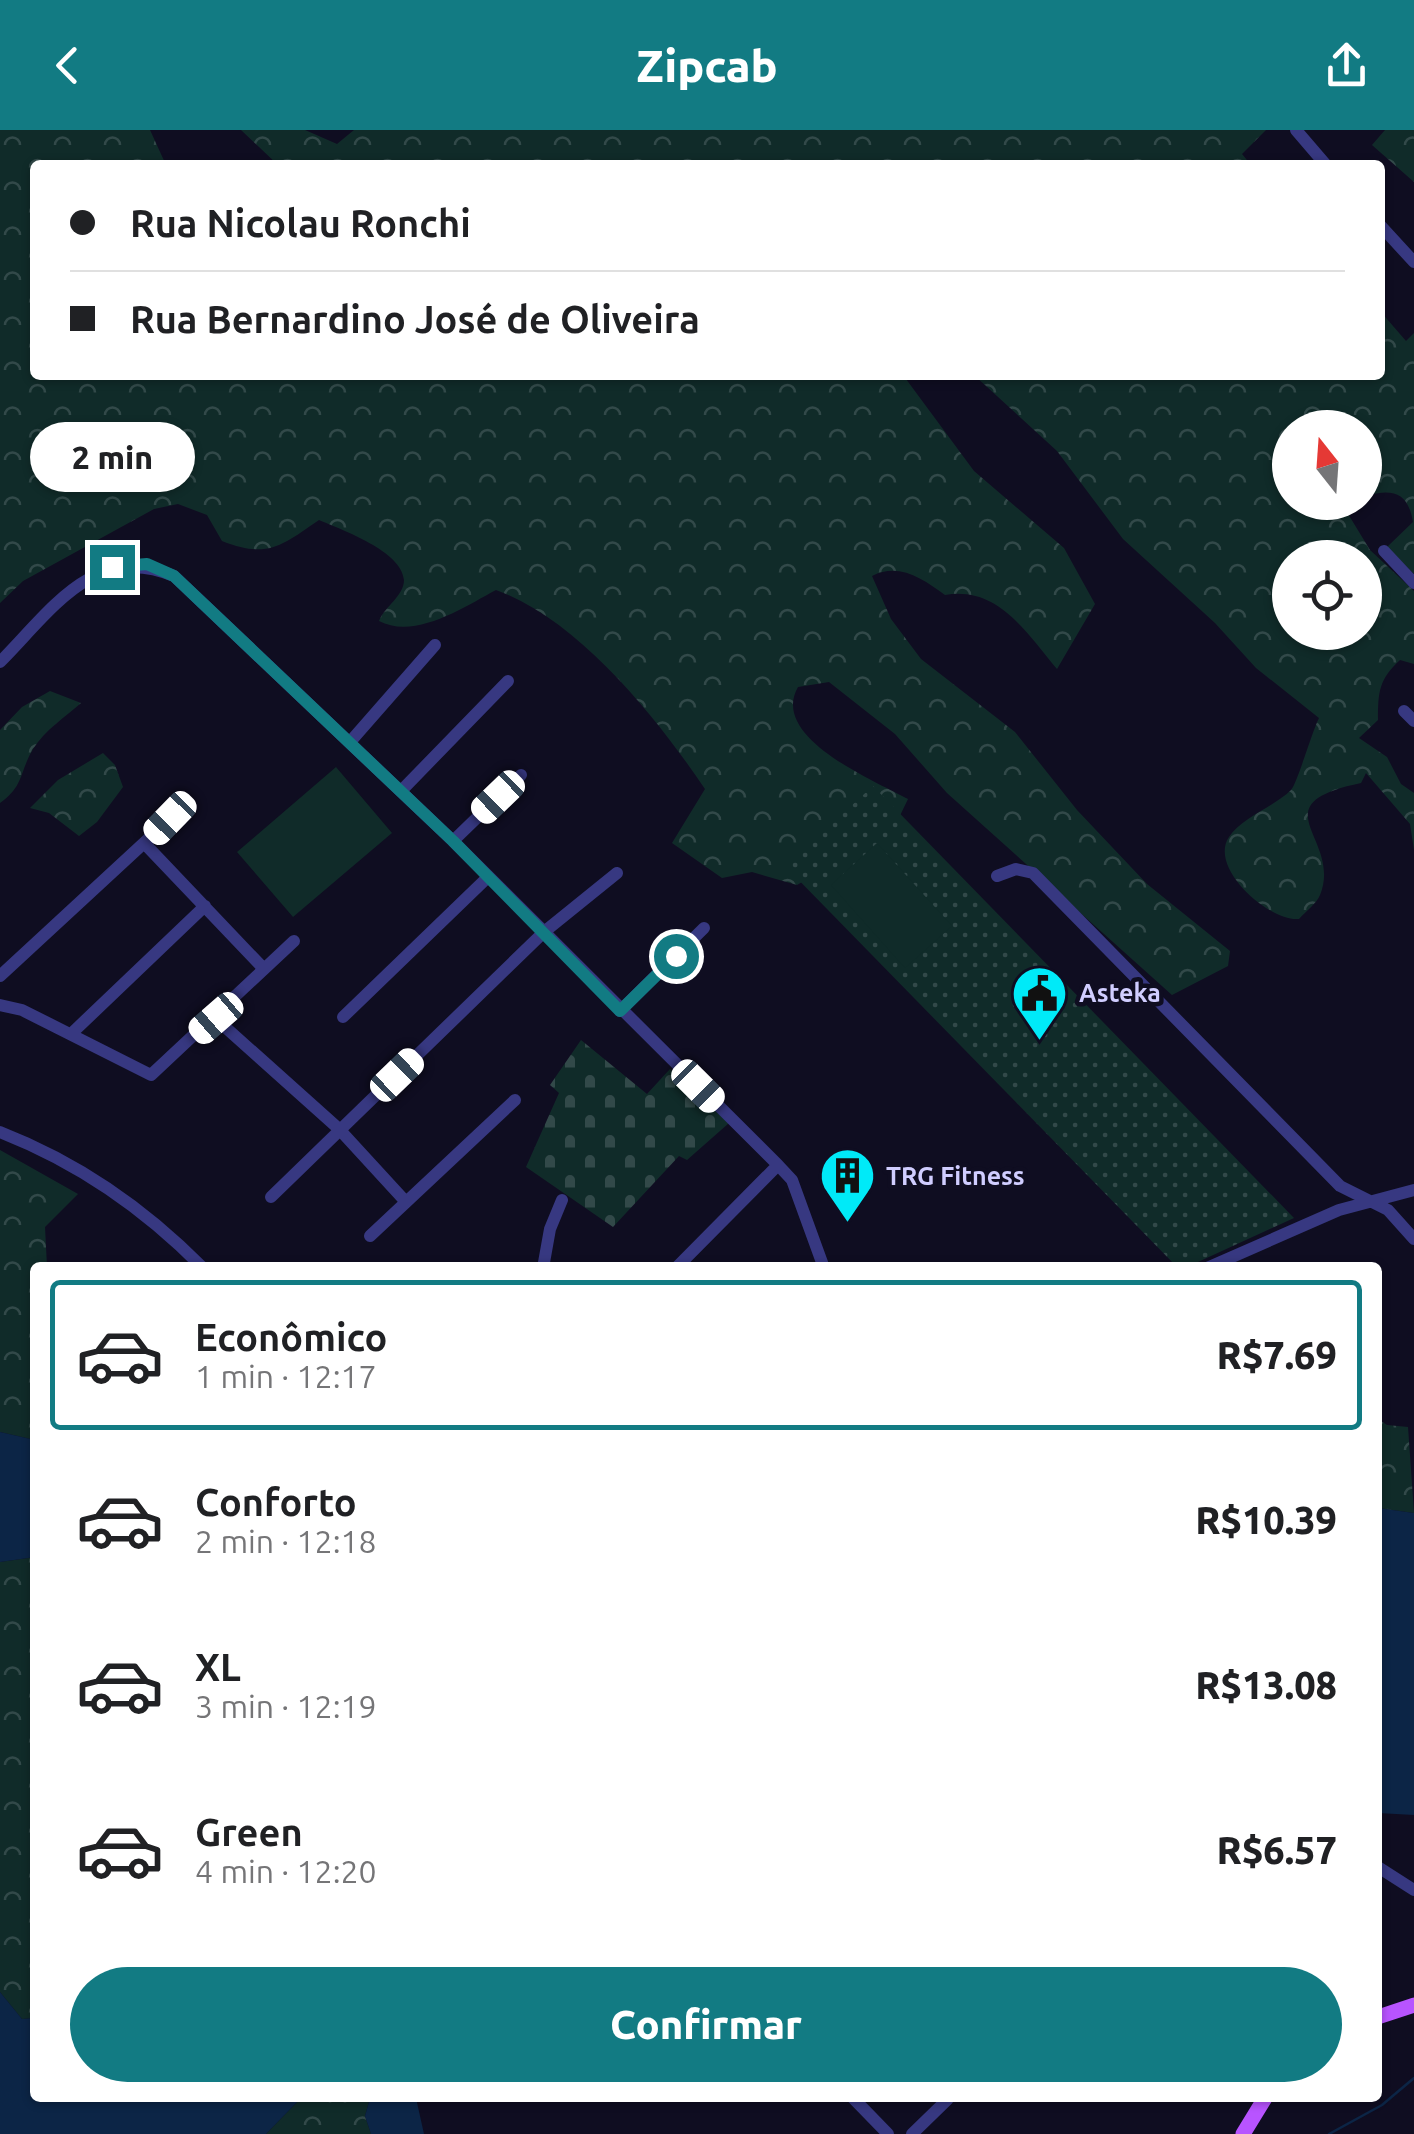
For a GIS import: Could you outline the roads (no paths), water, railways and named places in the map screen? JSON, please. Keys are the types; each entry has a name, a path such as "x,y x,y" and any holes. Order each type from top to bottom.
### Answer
{"main road":[{"path":"1382,2017 1414,2005"},
{"path":"1243,2134 1263,2102"}],"street":[{"path":"1296,130 1322,160"},
{"path":"1385,230 1414,262"},
{"path":"1384,551 1414,583"},
{"path":"0,662 82,581 112,567 147,564 174,576 453,841 778,1165 792,1180 822,1262"},
{"path":"350,742 435,645"},
{"path":"401,791 508,681"},
{"path":"453,841 521,776"},
{"path":"0,976 170,818"},
{"path":"145,844 264,969"},
{"path":"998,876 1016,869 1032,873 1340,1186 1388,1210 1414,1239"},
{"path":"271,1197 544,932 618,873"},
{"path":"343,1017 488,876"},
{"path":"71,1034 205,906"},
{"path":"620,1011 704,928"},
{"path":"0,1005 71,1034 151,1075 294,942"},
{"path":"216,1018 339,1130 406,1202"},
{"path":"370,1236 515,1100"},
{"path":"0,1132 50,1154 124,1200 196,1262"},
{"path":"682,1262 778,1165"},
{"path":"1221,1262 1365,1200 1414,1190"},
{"path":"544,1262 550,1229 562,1200"},
{"path":"1382,1870 1414,1890"},
{"path":"857,2102 888,2134"},
{"path":"912,2134 945,2102"}],"water":[{"path":"0,1432 30,1439 30,1558 0,1562"},
{"path":"1382,1509 1414,1513 1414,1815 1382,1813"},
{"path":"0,1992 22,2019 30,2018 30,2102 297,2102 266,2134 0,2134"},
{"path":"369,2102 417,2102 424,2134 371,2134 365,2116"}],"waterway":[{"path":"1329,2134 1382,2105 1414,2078"}],"place":[{"name":"Asteka","path":"1040,1042"},
{"name":"TRG Fitness","path":"847,1225"}]}
